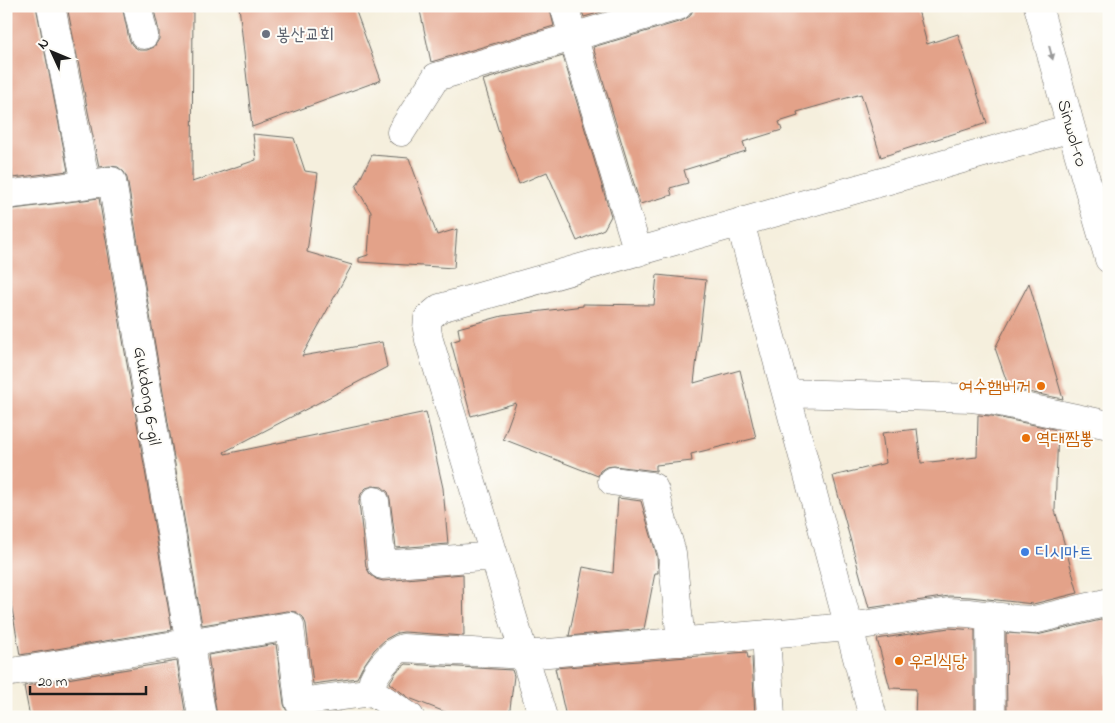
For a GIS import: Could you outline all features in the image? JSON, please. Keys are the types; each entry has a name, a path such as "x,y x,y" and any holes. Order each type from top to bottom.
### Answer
{"street":[{"path":"51,6 86,184"},
{"path":"137,6 144,35"},
{"path":"564,6 638,252"},
{"path":"401,132 436,77 678,6"},
{"name":"Sinwol-ro","path":"1038,6 1071,128 1105,229 1109,259"},
{"path":"543,717 429,340 428,318 440,308 1071,128"},
{"name":"Gukdong 6-gil","path":"6,195 112,181 202,717"},
{"path":"740,222 873,717"},
{"path":"786,393 995,400 1109,425"},
{"path":"612,481 650,486 655,490 672,552 681,642"},
{"path":"375,501 382,565 494,556"},
{"path":"373,692 373,680 378,672 393,653 399,649 407,648 525,656 849,627 948,612 1034,620 1109,602"},
{"path":"990,616 991,717"},
{"path":"6,673 290,626 299,702 373,692 410,717"},
{"path":"766,634 771,717"}],"building":[{"path":"6,6 36,6 68,171 13,178 6,135"},
{"path":"67,6 122,6 132,45 139,50 147,50 154,47 159,39 153,6 193,6 192,182 256,160 253,134 294,138 305,171 318,173 307,252 352,265 302,356 382,342 387,367 224,452 225,454 426,412 443,488 448,544 396,548 388,492 382,487 373,486 366,488 361,494 359,502 366,567 376,579 383,581 463,574 464,636 397,633 386,639 374,650 357,678 313,684 306,624 303,617 296,612 287,611 202,625 127,178 118,167 99,167"},
{"path":"239,6 354,6 381,80 252,127"},
{"path":"419,6 549,6 554,26 431,62"},
{"path":"580,6 622,6 584,17"},
{"path":"693,6 917,6 927,44 958,34 987,123 881,157 861,94 797,112 798,116 779,122 782,130 743,142 746,151 684,170 688,183 670,188 672,195 640,204 593,47 682,21 690,16"},
{"path":"563,56 611,216 604,229 577,241 547,172 519,184 498,129 483,80"},
{"path":"372,155 409,158 437,235 457,229 454,268 359,262 359,258 368,255 371,212 356,187"},
{"path":"99,198 172,630 20,655 6,574 6,210"},
{"path":"657,275 706,280 694,383 740,370 756,438 691,454 692,461 656,465 656,471 614,466 606,467 600,471 598,476 503,439 516,403 471,416 451,342 460,339 458,328 502,316 583,306 583,304 654,305"},
{"path":"1029,283 1063,399 1009,388 995,348"},
{"path":"978,415 992,416 1058,430 1055,510 1078,593 1033,604 949,596 869,608 833,476 886,463 882,433 917,429 921,463 977,457"},
{"path":"618,498 641,501 657,556 658,573 655,573 644,629 569,636 583,567 613,573"},
{"path":"1109,618 1109,717 1007,717 1006,633 1037,635"},
{"path":"949,628 975,630 975,717 915,717 916,689 890,688 877,639"},
{"path":"276,644 284,704 287,712 295,717 217,717 208,655"},
{"path":"747,652 748,658 752,657 755,717 566,717 555,668"},
{"path":"177,661 186,717 30,717 24,686"},
{"path":"406,664 512,670 514,676 509,717 458,717 409,698 389,683 397,671"},
{"path":"340,712 341,717 307,717"}],"place":[{"name":"봉산교회","path":"266,34"},
{"name":"여수햄버거","path":"1041,386"},
{"name":"역대짬뽕","path":"1026,438"},
{"name":"디시마트","path":"1025,552"},
{"name":"우리식당","path":"899,661"}]}
